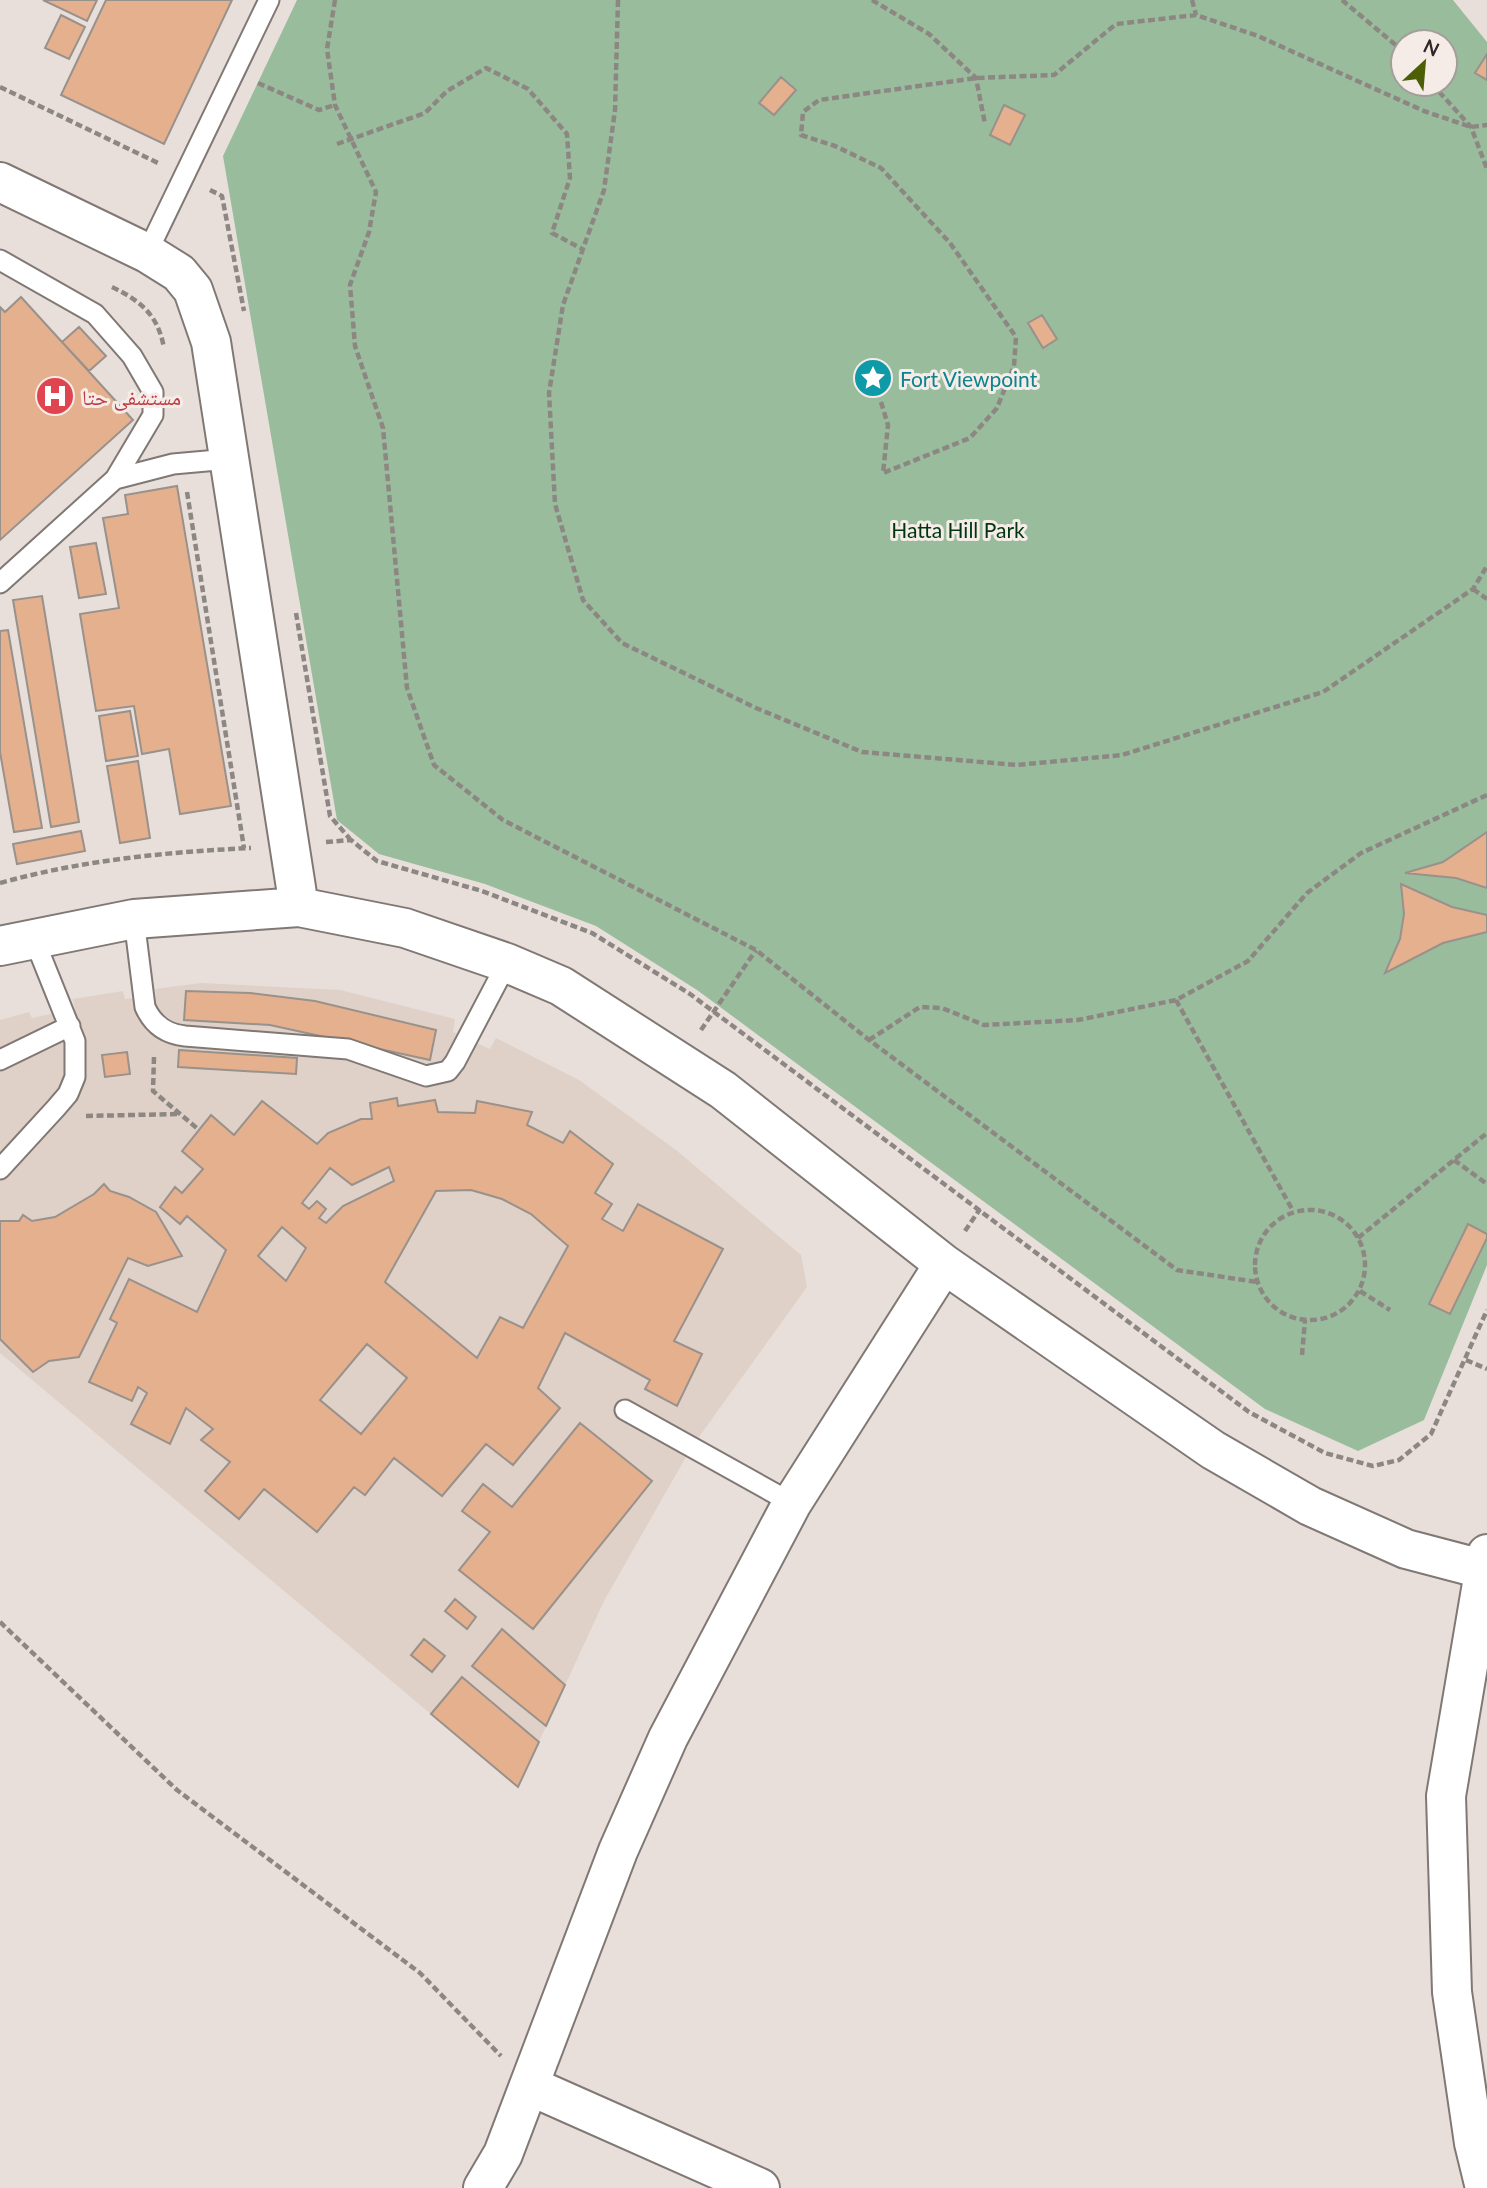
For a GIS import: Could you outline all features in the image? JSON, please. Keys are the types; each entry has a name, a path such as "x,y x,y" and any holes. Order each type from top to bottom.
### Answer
{"street":[{"path":"0,182 147,253 179,273 193,290 211,342 299,908"},
{"path":"17,943 134,919 299,908 405,928 508,963 561,986 723,1090 944,1264 1213,1450 1299,1500 1406,1549 1485,1562 1446,1796 1452,1992 1474,2143 1485,2188"},
{"path":"483,2188 503,2154 618,1851 662,1751 792,1503 944,1264"},
{"path":"530,2085 760,2188"}],"lane":[{"path":"147,253 269,0"},
{"path":"0,260 95,314 132,356 153,392 153,415 115,480 0,583"},
{"path":"115,480 182,463 229,459"},
{"path":"134,919 142,997 149,1017 156,1025 174,1035 348,1049 426,1076 437,1076 448,1071 455,1062 508,963"},
{"path":"0,1169 68,1094 78,1059 70,1026 17,943"},
{"path":"0,1060 70,1026"},
{"path":"625,1410 792,1503"}],"path":[{"path":"335,0 327,50 335,105 376,192 369,232 350,285 355,346 383,428 407,688 433,765 503,820 756,950 869,1040 1177,1270 1257,1282"},
{"path":"618,0 615,110 604,190 563,305 549,393 555,504 583,600 622,643 756,708 862,752 1017,765 1122,755 1323,692 1473,589 1487,566"},
{"path":"872,0 929,34 976,78 985,124"},
{"path":"1192,0 1196,15"},
{"path":"1342,0 1389,39"},
{"path":"881,402 888,425 883,473 970,438 997,408 1014,366 1016,337 950,243 881,168 835,146 801,135 803,112 819,100 976,78 1054,75 1116,24 1196,15 1258,36 1424,111 1471,127 1487,125"},
{"path":"337,144 352,141 425,113 447,92 486,68 527,89 567,134 570,178 552,233 584,250"},
{"path":"234,72 319,110 335,105"},
{"path":"1445,98 1471,127 1487,169"},
{"path":"104,284 149,309 161,333 165,359"},
{"path":"182,463 244,848"},
{"path":"1473,589 1487,599"},
{"path":"869,1040 920,1007 942,1008 984,1025 1078,1020 1176,1000 1248,961 1307,892 1361,853 1487,795"},
{"path":"680,1063 756,950"},
{"path":"1176,1000 1293,1211"},
{"path":"156,1025 153,1091 199,1130"},
{"path":"56,1108 68,1117 180,1114"},
{"path":"1358,1238 1487,1133"},
{"path":"1454,1160 1487,1184"},
{"path":"1315,1210 1336,1215 1353,1229 1358,1238 1363,1248 1366,1270 1360,1291 1346,1308 1327,1318 1306,1320 1285,1314 1268,1301 1257,1282 1255,1260 1261,1239 1274,1222 1293,1211 1315,1210"},
{"path":"1360,1291 1390,1310"},
{"path":"1302,1356 1306,1320"},
{"path":"1466,1360 1487,1369"},
{"path":"0,1622 177,1790 420,1973 530,2085"}],"shaded area":[{"path":"201,983 340,990 455,1019 453,1032 490,1049 496,1038 579,1080 676,1150 801,1255 807,1287 691,1448 604,1601 518,1787 0,1353 0,1020 29,1012 32,1018 75,1009 73,999 123,991 125,999 156,996 155,989"}],"green space":[{"name":"Hatta Hill Park","path":"297,0 1453,0 1487,42 1487,1265 1424,1420 1358,1451 1265,1409 697,990 596,926 485,884 379,854 337,820 223,156"}],"building":[{"path":"43,0 97,0 87,21"},
{"path":"106,0 232,0 164,144 61,95"},
{"path":"61,15 85,27 69,59 45,48"},
{"path":"1487,54 1487,80 1475,73"},
{"path":"781,77 796,90 774,115 759,103"},
{"path":"1004,105 1025,115 1010,145 990,135"},
{"name":"مستشفى حتا","path":"21,297 133,420 0,540 0,307 5,312"},
{"path":"1042,315 1057,339 1043,348 1028,323"},
{"path":"79,327 106,356 89,371 62,342"},
{"path":"873,363 879,364 887,372 887,384 879,392 873,393 867,392 859,384 858,378 859,372 867,364"},
{"path":"177,486 231,806 180,814 169,749 142,754 134,706 96,711 80,614 119,608 103,518 128,514 125,495"},
{"path":"96,543 106,594 79,598 70,547"},
{"path":"42,596 79,822 51,827 13,600"},
{"path":"8,630 42,828 14,832 0,752 0,631"},
{"path":"130,711 138,756 106,761 99,716"},
{"path":"138,761 150,838 120,843 107,766"},
{"path":"81,831 85,851 17,864 13,844"},
{"path":"1487,832 1487,888 1456,878 1405,873 1443,862"},
{"path":"1401,884 1452,907 1487,915 1487,932 1443,943 1385,973 1400,939 1404,914"},
{"path":"186,991 250,993 315,1001 436,1030 430,1060 270,1025 184,1020"},
{"path":"179,1050 297,1058 296,1074 178,1067"},
{"path":"127,1052 130,1074 105,1077 102,1055"},
{"path":"397,1098 398,1106 435,1100 438,1112 475,1113 477,1101 532,1112 527,1125 563,1143 570,1131 613,1164 595,1193 612,1204 602,1219 623,1231 638,1204 723,1249 674,1341 702,1354 677,1406 645,1389 650,1380 565,1333 538,1388 560,1408 513,1465 486,1444 442,1496 394,1458 365,1495 354,1487 317,1532 264,1489 239,1519 205,1491 230,1462 201,1440 213,1429 186,1408 170,1444 131,1424 147,1393 138,1387 132,1401 89,1382 117,1323 110,1319 129,1279 197,1312 226,1250 187,1216 180,1224 160,1207 175,1187 182,1193 203,1169 182,1151 211,1115 234,1135 262,1101 317,1144 328,1133 361,1119 372,1119 370,1103","holes":["389,1167 394,1181 343,1206 326,1223 319,1218 326,1209 317,1201 309,1209 302,1203 330,1168 352,1185","471,1190 502,1199 531,1214 568,1246 523,1328 500,1317 477,1358 385,1282 436,1191","282,1227 306,1248 286,1281 258,1256","367,1344 407,1378 361,1434 320,1400"]},
{"path":"104,1184 110,1191 129,1197 156,1212 182,1256 148,1266 128,1258 79,1357 49,1361 33,1372 0,1339 0,1221 19,1221 23,1215 32,1221 55,1217 94,1194"},
{"path":"1468,1224 1487,1234 1487,1238 1450,1314 1429,1304"},
{"path":"580,1423 652,1481 533,1629 459,1570 490,1532 462,1511 483,1484 512,1507"},
{"path":"455,1599 476,1617 467,1629 445,1611"},
{"path":"502,1629 565,1685 546,1726 472,1666"},
{"path":"424,1639 445,1656 432,1672 411,1655"},
{"path":"462,1677 539,1742 518,1787 431,1714"}],"place":[{"name":"Fort Viewpoint","path":"873,378"},
{"name":"مستشفى حتا","path":"55,396"}]}
